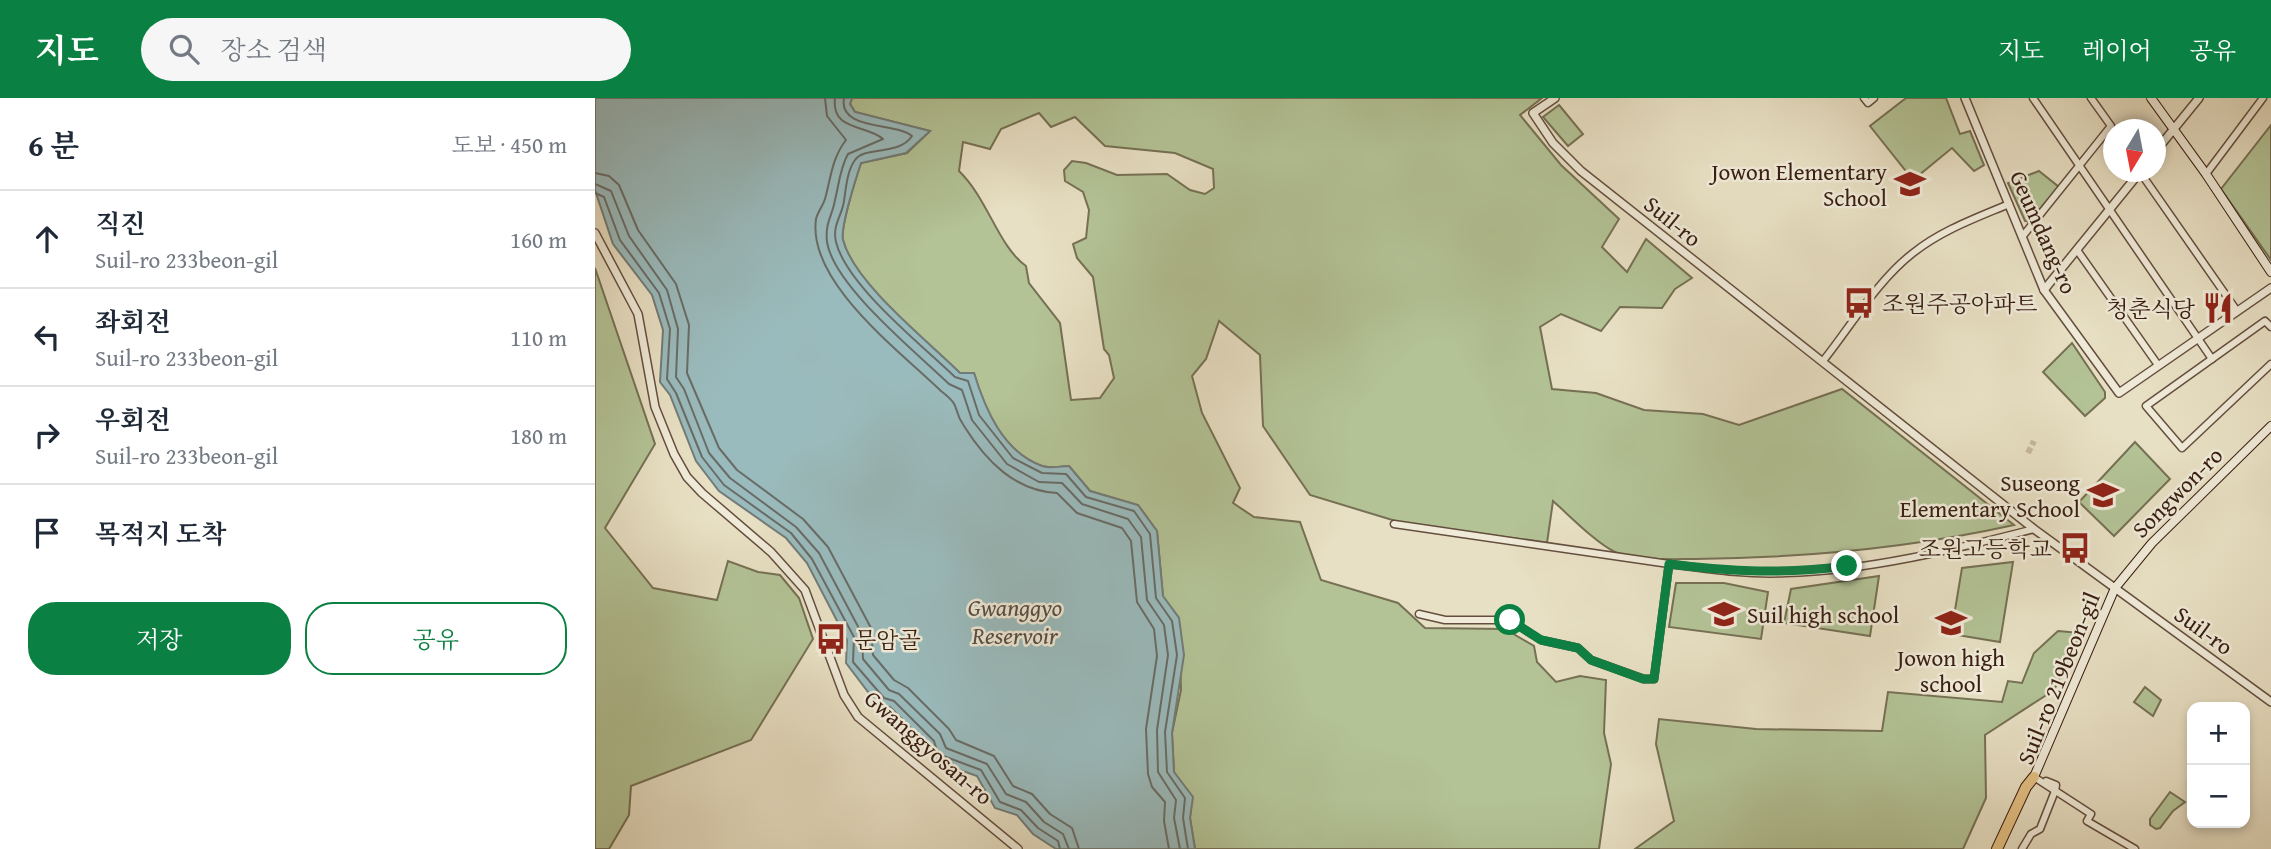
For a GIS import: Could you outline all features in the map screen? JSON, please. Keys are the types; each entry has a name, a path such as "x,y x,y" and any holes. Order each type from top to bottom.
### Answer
{"highway":[{"path":"1997,849 2026,787 2034,777"},
{"path":"2004,849 2034,777"}],"main road":[{"path":"2151,98 2206,174 2271,272"},
{"name":"Songwon-ro","path":"2115,589 2152,544 2271,426"},
{"name":"Suil-ro 219beon-gil","path":"2034,777 2115,589"}],"street":[{"name":"Suil-ro","path":"1555,98 1534,113 1553,143 1581,171 2034,529 2271,702"},
{"name":"Geumdang-ro","path":"1965,98 2045,290 2119,393 2271,288"},
{"path":"2033,98 2212,359"},
{"path":"2022,237 2111,126 2091,98"},
{"path":"2166,139 2199,98"},
{"path":"2206,174 2263,98"},
{"path":"2045,290 2132,182"},
{"path":"2147,182 2237,311"},
{"path":"1823,361 1888,278 1912,254 1949,229 2009,204"},
{"name":"Gwanggyosan-ro","path":"595,233 638,314 655,407 687,477 797,579 808,597 844,695 858,718 1018,849"},
{"path":"2077,250 2158,365"},
{"path":"2271,327 2265,321 2146,406 2182,448 2271,364"},
{"path":"1394,524 1669,564 1727,571 1787,573 1954,549 2034,529"},
{"path":"1419,614 1445,621 1510,620 1541,640 1578,648 1591,660 1643,679 1654,679 1669,564"},
{"name":"Suil-ro 219beon-gil","path":"2034,777 2091,814 2087,821 2135,849"},
{"path":"2022,849 2031,834 2040,829 2055,791"}],"green space":[{"path":"852,98 1542,98 1520,115 1561,165 1619,219 1602,247 1627,272 1646,239 1692,278 1675,289 1662,308 1620,307 1601,331 1561,314 1540,327 1552,389 1596,393 1644,410 1703,414 1739,425 1842,389 2014,525 1935,540 1856,550 1735,558 1665,559 1633,557 1615,552 1592,536 1553,501 1547,543 1399,522 1310,495 1263,426 1260,355 1219,321 1206,359 1192,376 1202,413 1240,488 1233,503 1254,517 1300,522 1321,580 1398,603 1425,628 1505,629 1534,646 1537,662 1556,682 1580,676 1606,680 1604,733 1611,764 1599,849 1195,849 1190,818 1192,797 1174,772 1172,733 1181,690 1179,618 1163,597 1157,531 1138,505 1090,491 1069,466 1042,466 1016,451 990,415 974,373 960,373 876,293 861,274 850,257 843,234 861,163 907,153 930,131 855,112 850,104","holes":["1039,113 1051,127 1075,117 1105,146 1175,153 1213,169 1214,188 1205,194 1190,190 1167,174 1117,175 1086,163 1072,161 1064,170 1065,181 1083,192 1089,210 1086,238 1073,244 1077,258 1093,277 1104,349 1109,355 1114,378 1100,398 1071,400 1060,323 1029,283 1026,266 1008,247 978,195 959,171 963,142 990,149 1001,129"]},
{"path":"1906,98 1946,98 1960,134 1970,131 1984,165 1974,171 1952,148 1913,180 1870,126"},
{"path":"1559,105 1583,134 1568,146 1543,117"},
{"path":"2271,125 2271,260 2221,189"},
{"path":"2039,171 2059,187 2029,222 2025,221 2008,183"},
{"path":"595,268 655,444 605,528 653,588 717,600 728,561 758,572 780,575 799,598 813,639 751,740 631,786 629,815 609,849 595,849"},
{"path":"2072,343 2105,392 2105,398 2085,416 2043,372"},
{"path":"2135,442 2170,479 2114,536 2079,502"},
{"path":"2013,562 2000,642 1951,634 1962,568"},
{"path":"1879,576 1870,636 1784,623 1791,589"},
{"path":"1676,583 1724,583 1768,592 1761,639 1669,627"},
{"path":"2058,631 2081,633 2054,690 1985,735 1986,798 1963,849 1635,849 1674,821 1656,744 1659,719 1756,729 1882,731 1888,692 2002,702 2008,681 2022,683 2034,653"},
{"path":"2145,687 2161,700 2153,716 2134,702"},
{"path":"2170,792 2185,802 2156,829 2150,825 2150,819"}],"water":[{"name":"Gwanggyo Reservoir","path":"595,98 852,98 850,104 855,112 930,131 906,153 861,163 846,214 843,240 850,257 876,293 960,373 974,373 997,428 1016,451 1042,466 1069,466 1090,491 1138,505 1157,531 1163,596 1179,618 1184,655 1172,733 1174,772 1193,797 1190,818 1195,849 1056,849 1033,834 1017,815 995,808 977,776 932,760 929,746 890,707 878,705 846,663 847,640 807,563 786,538 719,491 696,461 670,395 660,382 663,330 652,295 613,244 595,190"}],"tunnel":[{"path":"2028,453 2034,441"}],"place":[{"name":"Jowon Elementary School","path":"1910,184"},
{"name":"조원주공아파트","path":"1859,303"},
{"name":"청춘식당","path":"2218,308"},
{"name":"Suseong Elementary School","path":"2103,495"},
{"name":"조원고등학교","path":"2075,548"},
{"name":"Suil high school","path":"1724,614"},
{"name":"Jowon high school","path":"1951,623"},
{"name":"문암골","path":"831,639"}],"route":[{"path":"1510,620 1541,640 1578,648 1591,660 1643,679 1654,679 1669,564 1727,571 1787,573 1847,566"}]}
